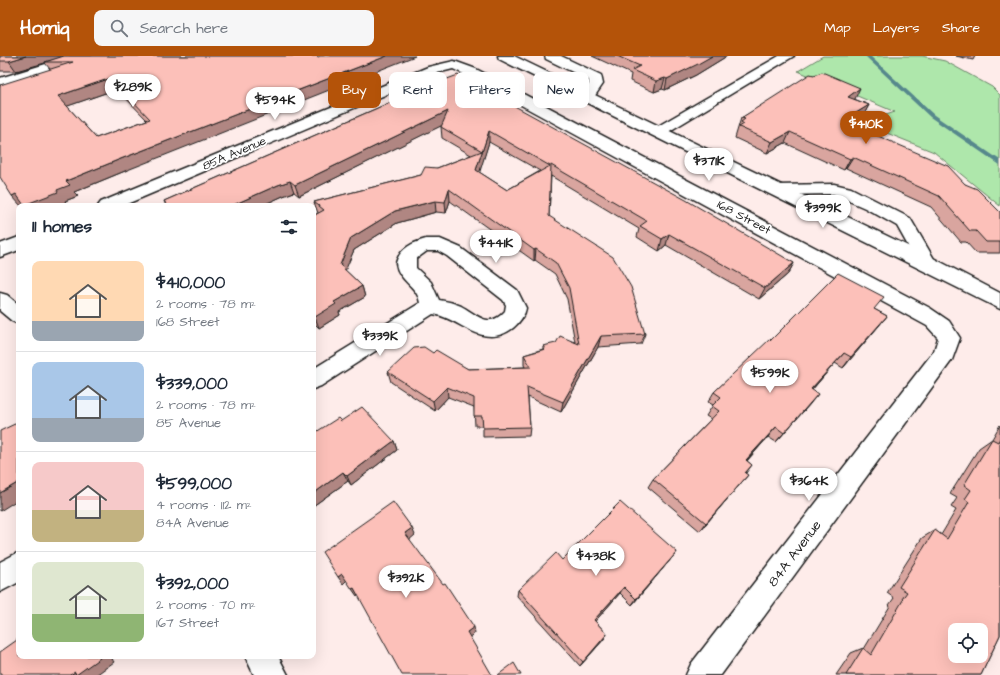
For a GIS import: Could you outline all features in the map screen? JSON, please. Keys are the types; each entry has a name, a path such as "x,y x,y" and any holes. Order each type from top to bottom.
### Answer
{"street":[{"path":"0,82 85,56"},
{"path":"504,56 537,72"},
{"path":"551,56 584,72"},
{"path":"658,132 781,57"},
{"name":"85A Avenue","path":"114,203 432,70 451,65"},
{"name":"168 Street","path":"451,65 463,68 478,75 923,313 942,326 947,332"},
{"path":"589,75 596,78 596,84 589,95"},
{"path":"589,98 928,264 1000,302"},
{"path":"777,190 834,189 845,192 871,204 904,222 928,264"},
{"path":"0,251 16,244"},
{"path":"316,378 430,306 452,311 474,324 490,328 505,323 514,315 516,309 510,296 454,252 444,246 433,244 426,245 415,250 408,256 406,262 406,269 428,292 430,306"},
{"path":"0,300 16,313"},
{"name":"84A Avenue","path":"702,675 944,354 948,344 947,332"},
{"path":"0,578 16,568"},
{"path":"262,659 272,675"}],"green space":[{"path":"823,56 922,56 945,61 992,87 1000,95 1000,206 934,152 862,123 895,112 798,71"}],"building":[{"path":"0,56 26,56 9,61 0,61"},
{"path":"64,56 387,56 346,72 328,72 328,79 66,181 70,185 57,190 58,192 29,203 23,203 16,194 12,196 0,177 0,85 73,62 45,62","holes":["111,78 150,119 96,138 58,96"]},
{"path":"617,56 712,56 667,79 665,78 656,81 632,70 640,66"},
{"path":"822,72 860,88 848,97 869,105 843,121 948,166 965,184 977,189 1000,212 1000,242 986,242 976,231 970,231 939,196 853,157 850,159 790,132 772,142 739,127 744,124 741,122 745,119 741,118 810,74 814,75"},
{"path":"455,76 455,108 518,108 686,200 794,263 765,288 669,234 662,239 640,226 647,221 551,165 549,216 613,257 631,287 645,334 601,336 563,402 527,387 530,427 483,428 482,416 474,416 474,398 447,387 433,401 388,372 414,348 424,347 433,353 436,350 468,369 531,367 524,355 545,349 543,346 556,343 560,336 579,344 569,288 556,263 536,249 534,250 449,189 445,202 435,201 395,211 351,238 340,265 362,286 334,302 336,304 316,316 316,214 324,210 314,202 421,175 425,167 437,168 482,151 441,127 448,111 295,185 290,181 238,203 166,203 164,201 377,108 381,108 381,106 389,103 389,108 447,108 447,79","holes":["489,131 550,166 507,190 476,170"]},
{"path":"838,273 884,297 874,309 887,316 851,357 844,353 811,389 818,394 784,433 776,427 746,460 752,465 745,473 748,475 706,523 653,479 719,411 712,406 721,397 714,392 770,339 771,340"},
{"path":"362,407 394,441 347,476 343,472 316,492 316,432 338,418 341,421"},
{"path":"16,423 16,484 0,493 0,431"},
{"path":"1000,438 1000,635 988,660 988,623 948,623 948,663 987,663 981,675 846,675 863,648 871,655 907,592 899,587 935,530 947,539 969,502 965,499 971,490 964,485 992,439 998,442"},
{"path":"393,502 412,528 405,533 443,584 445,583 474,627 467,632 492,675 402,675 354,588 352,589 342,574 338,577 322,552"},
{"path":"620,502 677,552 636,599 624,587 594,620 607,634 583,662 518,590 556,553 562,560"},
{"path":"16,641 16,659 99,659 76,675 75,672 70,675 0,675 0,652"},
{"path":"514,663 521,675 498,675"}],"waterway":[{"path":"867,56 932,116 1000,163"}]}
